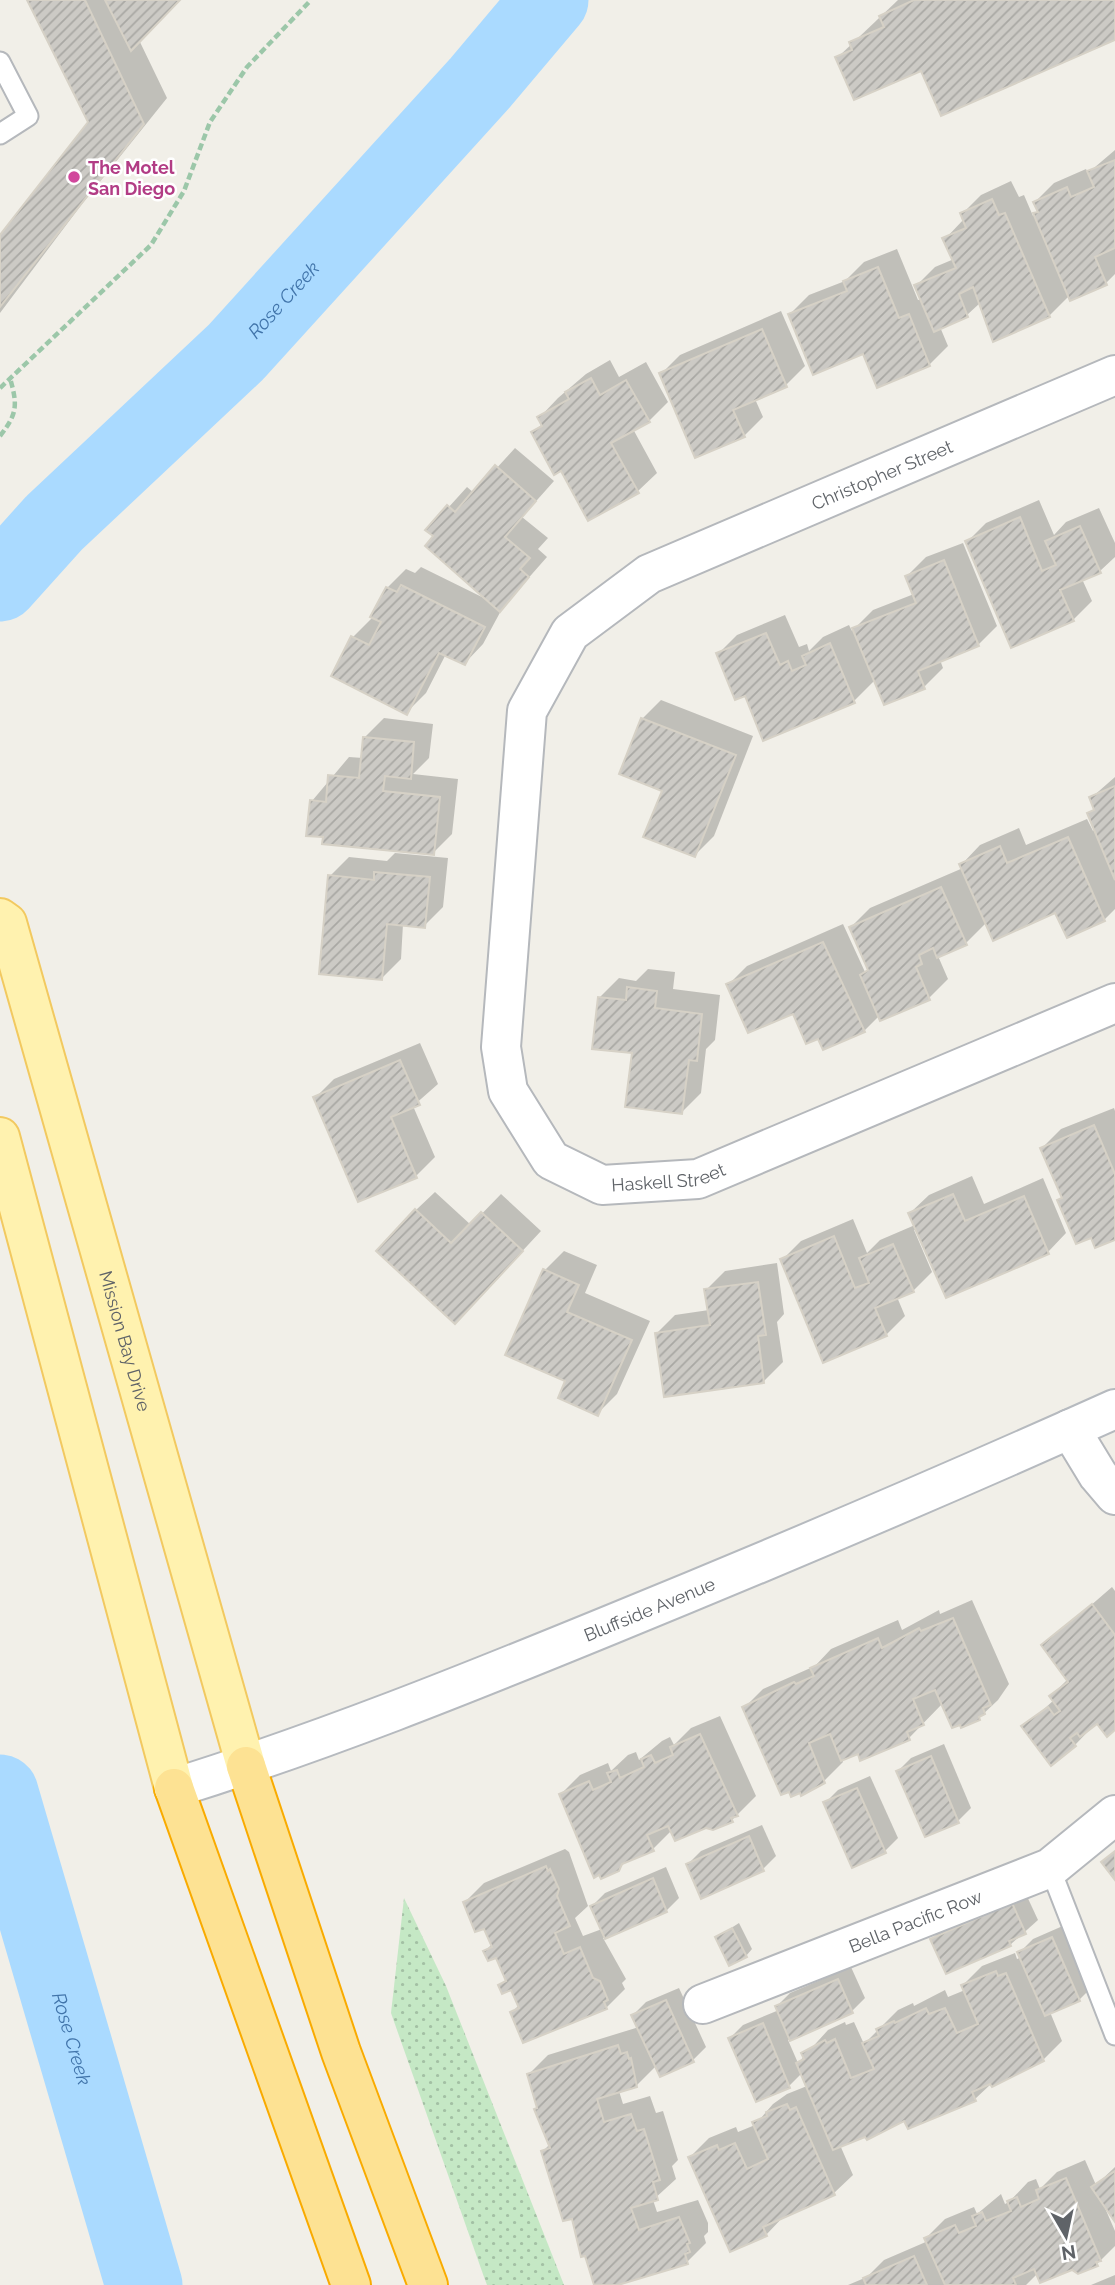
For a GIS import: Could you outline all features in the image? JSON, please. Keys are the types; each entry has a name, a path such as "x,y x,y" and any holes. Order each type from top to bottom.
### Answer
{"highway":[{"path":"246,1766 341,2052 428,2285"},
{"path":"174,1788 351,2285"}],"main road":[{"name":"Mission Bay Drive","path":"0,918 7,923 246,1766"},
{"path":"0,1137 174,1788"}],"street":[{"name":"Christopher Street","path":"649,574 1115,375"},
{"name":"Haskell Street","path":"649,574 570,633 527,711 501,1047 508,1091 551,1160 602,1185 698,1179 1115,1003"},
{"name":"Bluffside Avenue","path":"174,1788 246,1766 445,1692 804,1546 1115,1409"},
{"path":"1070,1429 1098,1475 1115,1495"},
{"name":"Bella Pacific Row","path":"703,2004 1050,1868 1115,1815"}],"lane":[{"path":"0,62 28,116 0,134"},
{"path":"1050,1868 1115,2035"}],"path":[{"path":"0,388 152,245 184,191 210,122 247,67 311,0"},
{"path":"0,436 14,418 16,397 10,377"}],"green space":[{"path":"404,1898 446,1986 564,2285 487,2285 391,2013"}],"building":[{"name":"The Motel San Diego","path":"27,0 85,0 144,124 0,307 0,235 88,122"},
{"path":"105,0 180,0 131,51"},
{"path":"914,0 1115,0 1115,40 941,116 921,71 854,100 835,57 852,50 849,42 884,27 879,16"},
{"path":"1115,160 1115,248 1095,257 1107,285 1070,301 1033,213 1038,212 1033,202 1067,187 1071,197 1094,187 1087,171"},
{"path":"992,199 999,215 1005,213 1050,317 993,342 973,287 959,294 968,317 934,332 914,285 956,268 942,238 966,228 960,213"},
{"path":"878,267 899,318 909,314 930,366 877,388 863,354 813,375 788,314 847,291 843,281"},
{"path":"762,329 787,387 733,410 745,437 695,458 659,373"},
{"path":"591,378 600,395 626,380 650,422 611,443 639,493 588,521 561,471 554,475 531,432 542,426 537,417 569,399 565,392"},
{"path":"495,465 536,501 505,537 530,558 520,569 529,577 500,612 425,546 433,536 425,530 447,505 455,512"},
{"path":"1020,517 1042,571 1056,565 1045,541 1080,526 1101,573 1060,590 1074,621 1011,648 965,541"},
{"path":"944,560 979,646 918,671 925,689 884,705 852,628 916,603 905,576"},
{"path":"401,585 485,627 465,665 439,653 407,715 331,676 351,636 369,645 381,622 370,617 386,587 397,592"},
{"path":"766,633 780,665 788,661 792,671 806,665 802,656 830,643 855,703 763,741 745,696 735,700 716,653"},
{"path":"641,718 736,755 695,857 643,837 662,791 619,774"},
{"path":"363,737 414,742 411,779 385,776 383,791 440,797 434,855 322,844 323,837 306,836 310,800 326,802 328,775 359,778"},
{"path":"1115,786 1115,880 1087,813 1094,810 1089,797"},
{"path":"1068,837 1105,921 1067,938 1055,913 993,941 959,864 1000,846 1007,863"},
{"path":"374,872 430,877 425,928 387,924 382,980 319,974 328,875 374,880"},
{"path":"941,887 967,945 937,958 933,948 919,955 922,964 916,967 930,1000 880,1021 860,975 868,970 849,927"},
{"path":"823,942 865,1032 823,1050 818,1039 806,1044 793,1014 748,1033 726,984"},
{"path":"627,987 657,991 655,1008 702,1014 697,1061 689,1060 682,1114 625,1107 632,1053 592,1049 598,997 626,1000"},
{"path":"400,1060 420,1105 391,1117 417,1178 358,1202 313,1097"},
{"path":"1094,1125 1115,1174 1115,1240 1095,1248 1091,1238 1076,1244 1057,1200 1062,1198 1040,1148"},
{"path":"953,1194 965,1221 1024,1196 1049,1254 946,1298 908,1213"},
{"path":"415,1209 451,1243 481,1212 523,1251 455,1324 376,1251"},
{"path":"834,1236 855,1288 869,1283 859,1258 893,1244 914,1292 875,1308 887,1336 823,1363 780,1259"},
{"path":"543,1269 579,1285 567,1312 632,1340 598,1416 558,1398 565,1381 505,1355"},
{"path":"758,1282 766,1335 758,1336 764,1383 664,1397 655,1333 710,1325 704,1289"},
{"path":"1092,1604 1115,1635 1115,1730 1107,1737 1097,1724 1080,1737 1077,1733 1070,1738 1076,1746 1051,1766 1021,1726 1048,1707 1054,1715 1060,1711 1049,1696 1068,1682 1041,1645"},
{"path":"953,1618 991,1705 983,1708 985,1714 979,1717 980,1720 961,1728 960,1725 952,1728 935,1690 913,1699 924,1725 907,1732 910,1740 860,1761 858,1754 841,1761 830,1734 809,1743 825,1783 801,1796 800,1793 791,1797 789,1792 781,1795 742,1707 794,1682 796,1684 814,1676 810,1668 878,1638 882,1648 919,1628 921,1631"},
{"path":"700,1734 738,1816 731,1818 733,1822 713,1830 706,1828 675,1841 668,1826 647,1835 654,1851 622,1864 619,1871 601,1879 599,1875 594,1878 559,1794 589,1781 593,1790 611,1782 607,1773 617,1770 620,1778 644,1767 641,1759 651,1755 655,1763 673,1755 670,1747"},
{"path":"931,1756 959,1823 925,1837 896,1771"},
{"path":"857,1788 886,1853 852,1868 823,1802"},
{"path":"749,1836 764,1871 701,1899 686,1864"},
{"path":"1115,1851 1115,1880 1101,1862"},
{"path":"546,1866 559,1889 557,1896 570,1926 555,1933 564,1954 580,1947 593,1978 600,1981 608,2000 604,2002 607,2009 523,2043 510,2012 519,2008 511,1990 502,1994 498,1985 506,1981 496,1958 488,1961 483,1951 492,1947 484,1929 475,1932 463,1902"},
{"path":"653,1878 667,1912 605,1939 590,1906"},
{"path":"1012,1903 1026,1934 1009,1941 1011,1946 946,1974 930,1939"},
{"path":"732,1928 747,1957 729,1966 715,1937"},
{"path":"1052,1937 1080,2001 1045,2016 1017,1952"},
{"path":"996,1971 998,1976 1006,1973 1044,2061 992,2087 990,2084 972,2092 976,2101 908,2129 904,2121 867,2140 865,2137 833,2150 796,2063 804,2059 801,2053 825,2040 827,2043 835,2039 851,2078 874,2069 862,2043 879,2036 876,2029 894,2021 895,2023 926,2008 929,2014 945,2008 957,2033 978,2024 961,1985"},
{"path":"838,1979 853,2013 790,2041 775,2006"},
{"path":"666,2000 694,2062 660,2077 631,2015"},
{"path":"763,2023 790,2088 756,2102 728,2038"},
{"path":"618,2045 621,2054 627,2052 629,2059 631,2058 637,2087 597,2099 604,2122 631,2114 637,2131 644,2129 660,2180 653,2182 658,2200 631,2208 639,2230 679,2217 690,2243 687,2244 690,2252 685,2254 688,2264 618,2285 594,2285 585,2256 581,2257 572,2219 563,2221 541,2151 550,2148 534,2109 537,2108 527,2074"},
{"path":"787,2104 790,2110 796,2107 835,2195 763,2227 767,2236 730,2252 688,2157 717,2145 719,2150 735,2143 747,2169 768,2159 752,2122 767,2116 766,2112"},
{"path":"1115,2171 1115,2222 1091,2187"},
{"path":"1066,2178 1101,2261 1096,2262 1098,2266 1078,2274 1072,2270 1040,2283 1034,2269 1013,2278 1016,2285 945,2285 924,2238 955,2225 959,2233 976,2226 972,2216 982,2212 986,2221 1011,2211 1007,2201 1017,2197 1021,2207 1039,2199 1036,2190"},
{"path":"914,2256 927,2285 866,2285 863,2278"}],"waterway":[{"name":"Rose Creek","path":"0,583 54,523 236,352 480,83 550,0"},
{"name":"Rose Creek","path":"0,1793 144,2285"}],"place":[{"name":"The Motel San Diego","path":"74,177"}]}
